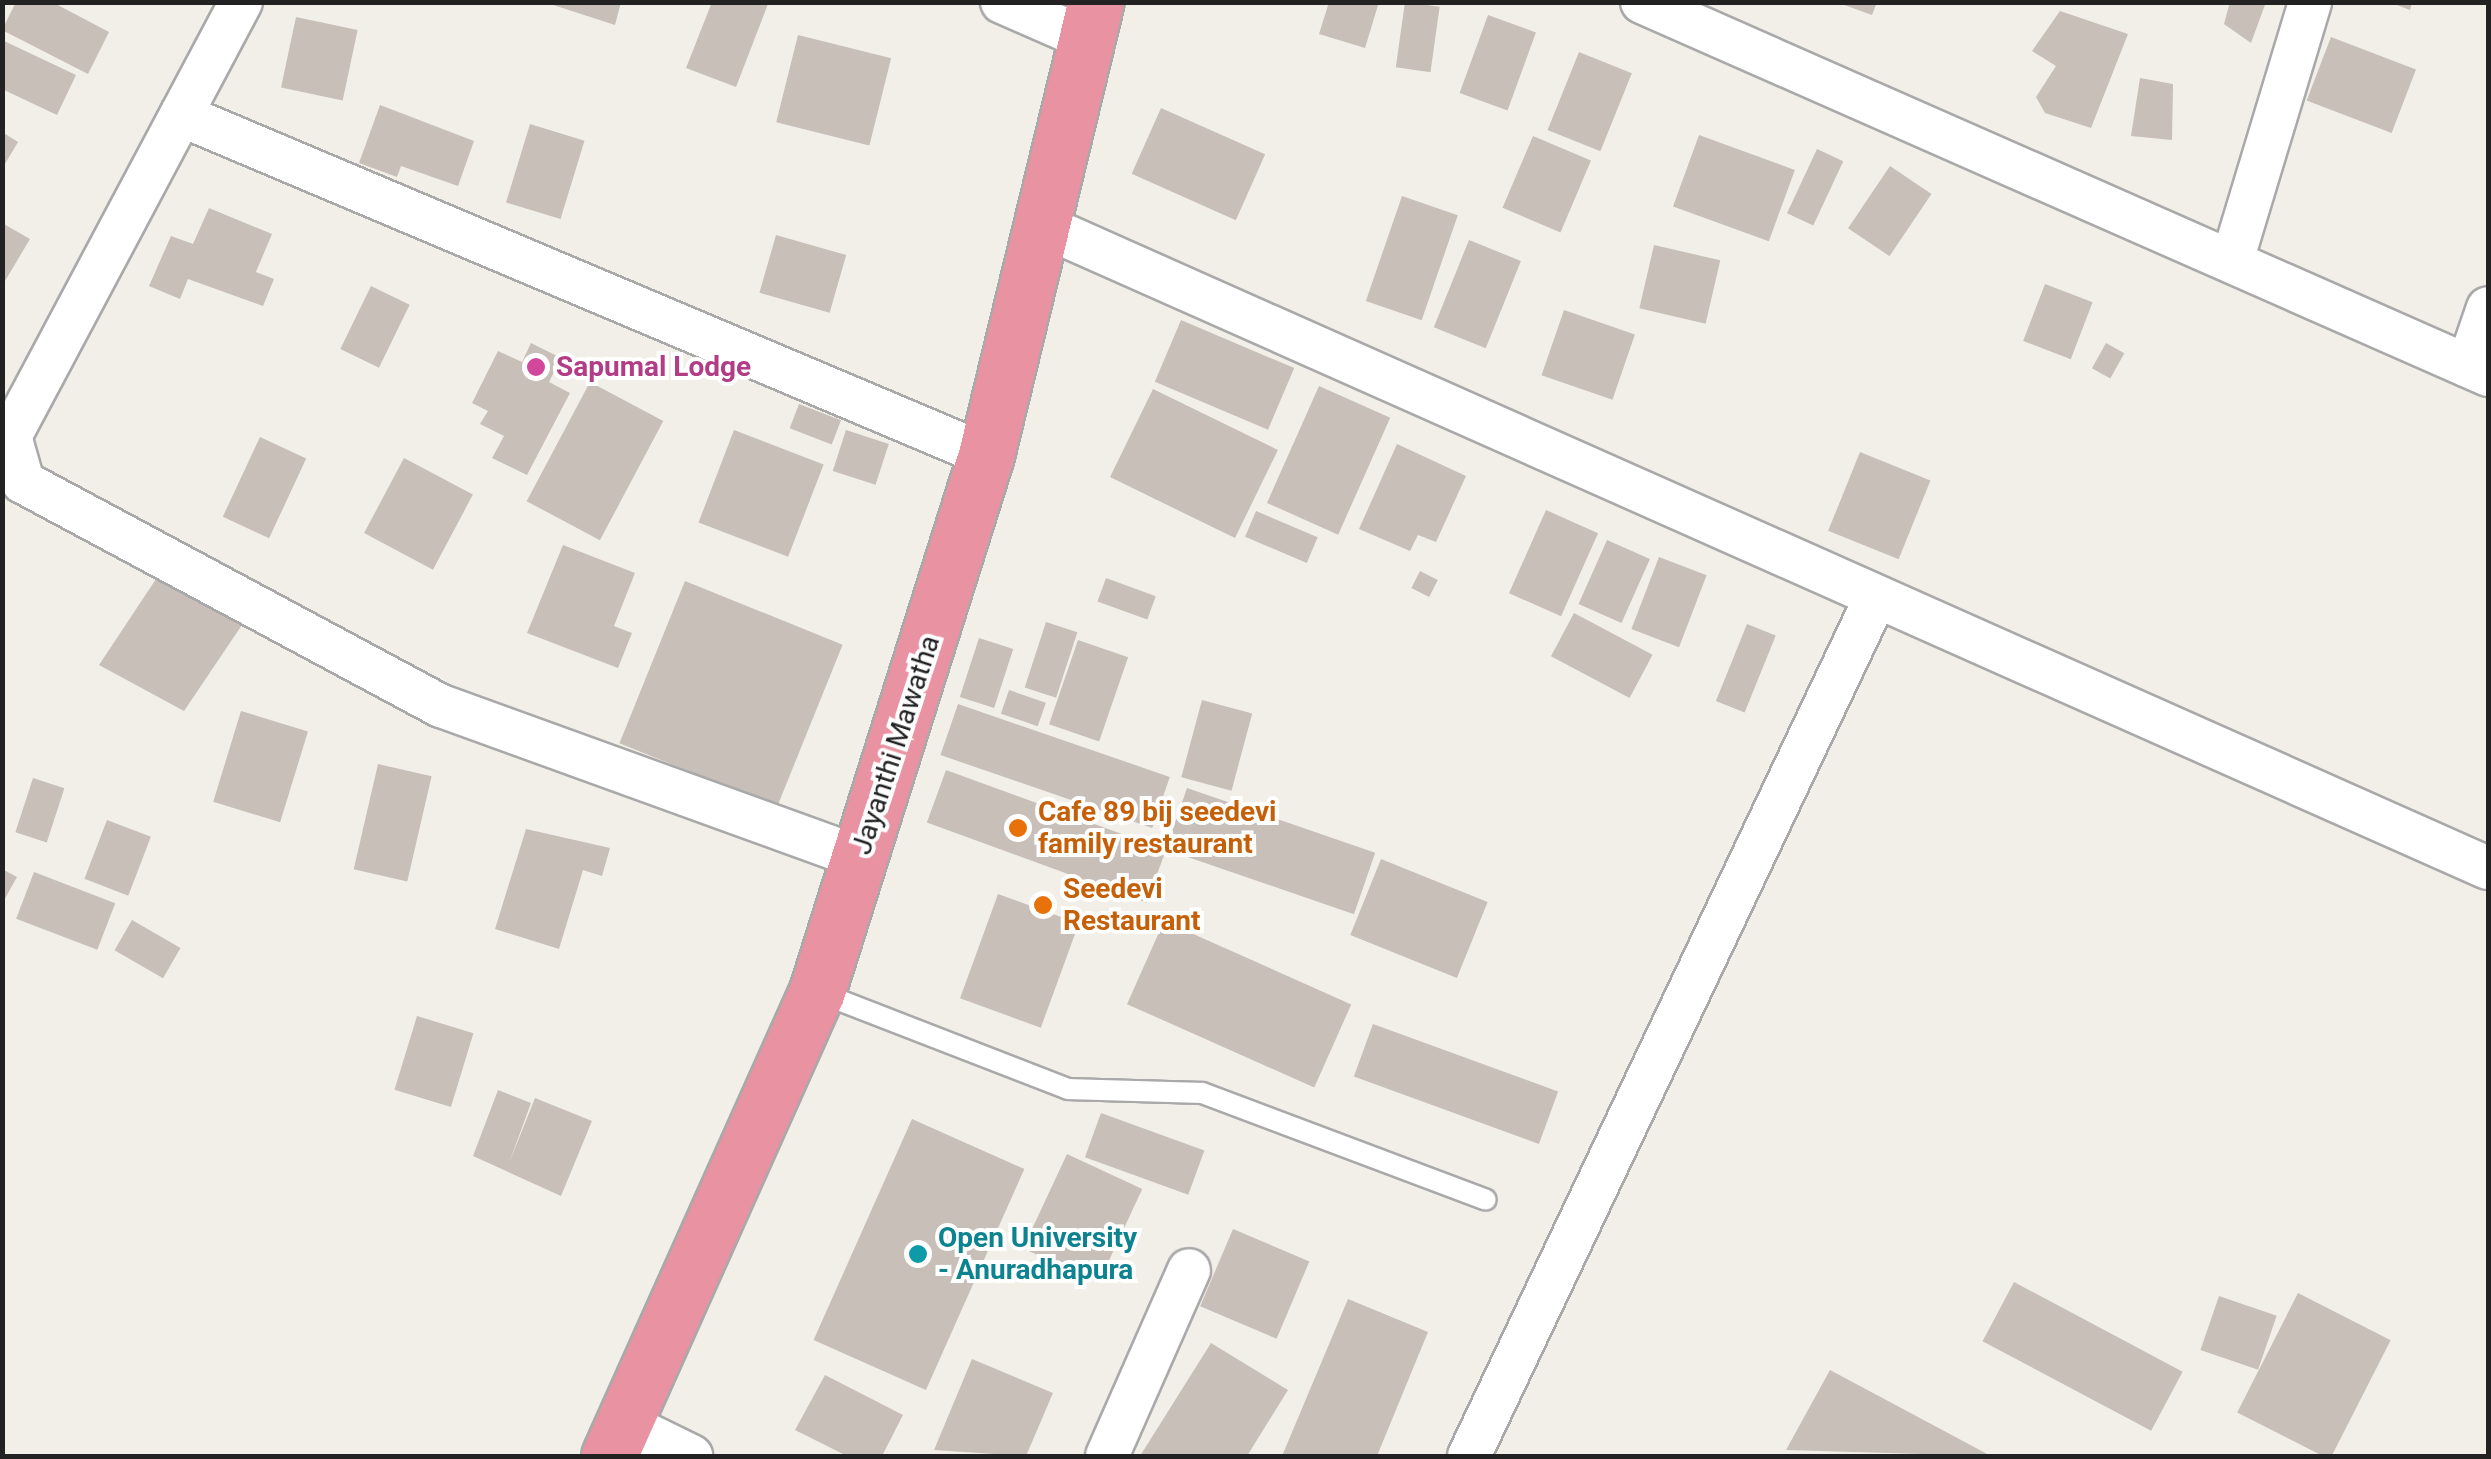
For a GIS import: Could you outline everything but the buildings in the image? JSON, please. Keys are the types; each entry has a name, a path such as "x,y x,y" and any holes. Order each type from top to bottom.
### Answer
{"highway":[{"name":"Jayanthi Mawatha","path":"616,1440 816,991 986,456 1046,227 1092,21"}],"street":[{"path":"241,2 10,436 23,482 441,706 858,857"},
{"path":"1002,2 1092,21"},
{"path":"1642,2 2478,370 2488,308"},
{"path":"2232,262 2310,2"},
{"path":"181,115 986,456"},
{"path":"1046,227 2488,868"},
{"path":"1469,1456 1876,597"},
{"path":"1107,1456 1189,1270"},
{"path":"616,1440 690,1456"}],"lane":[{"path":"816,991 1068,1089 1202,1093 1486,1200"}],"place":[{"name":"Sapumal Lodge","path":"536,367"},
{"name":"Cafe 89 bij seedevi family restaurant","path":"1018,828"},
{"name":"Seedevi Restaurant","path":"1043,905"},
{"name":"Open University - Anuradhapura","path":"918,1254"}]}
